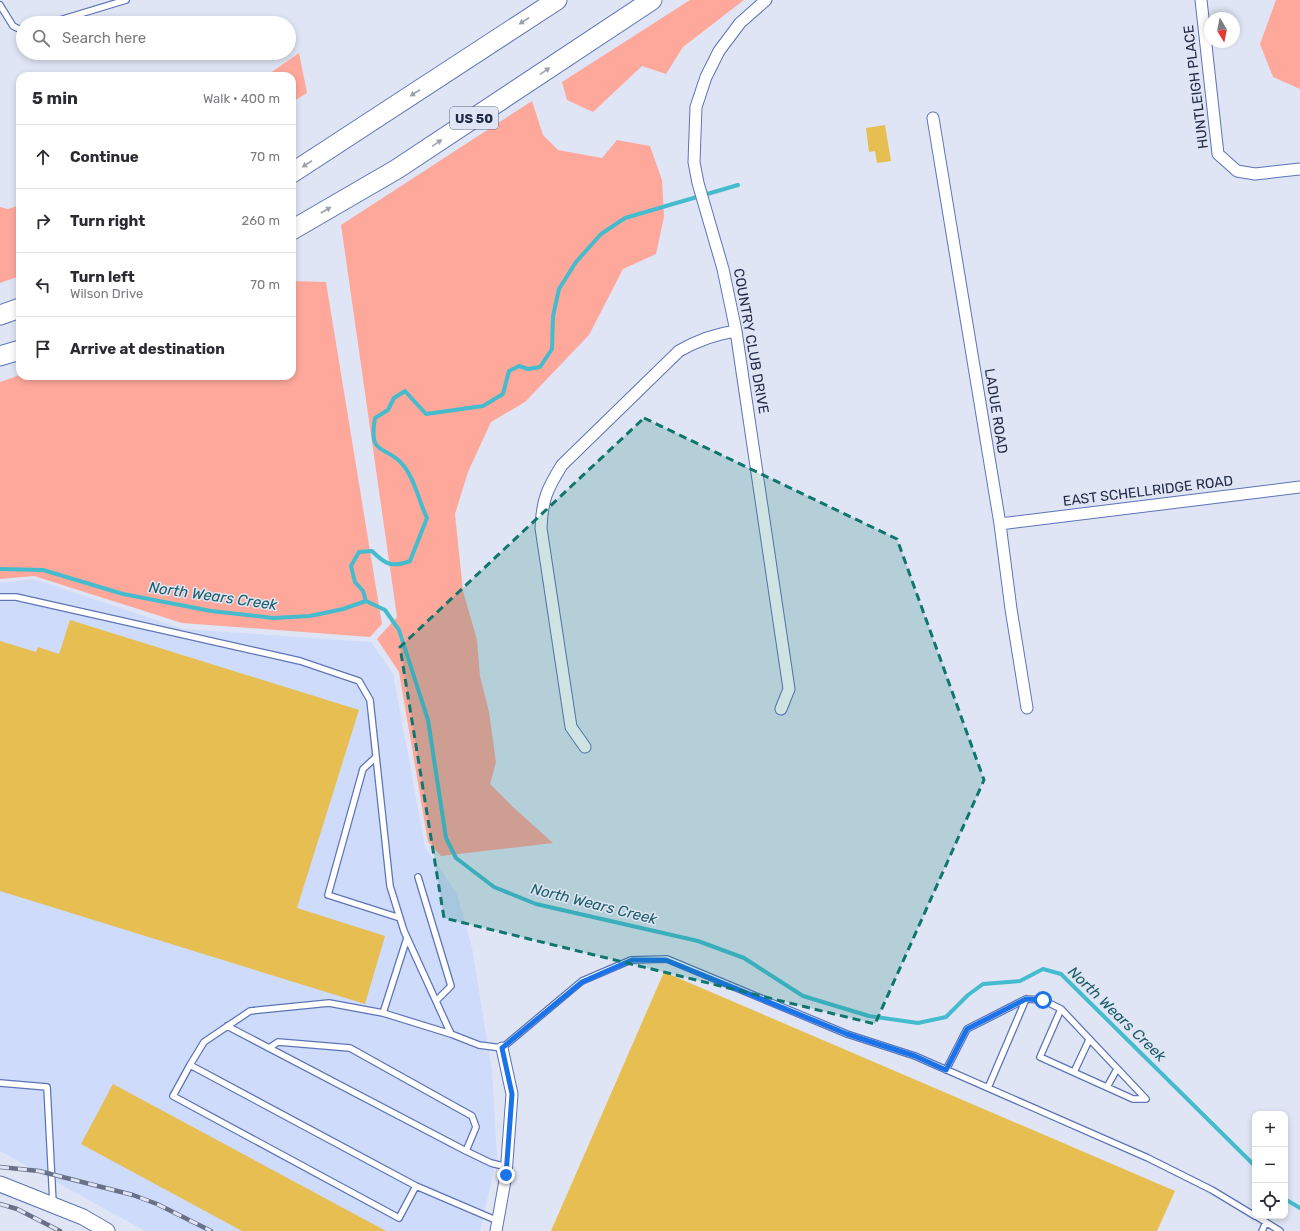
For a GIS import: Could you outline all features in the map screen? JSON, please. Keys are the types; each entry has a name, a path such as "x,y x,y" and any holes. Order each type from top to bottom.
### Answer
{"highway":[{"path":"296,170 557,0"},
{"name":"US 50","path":"296,228 397,169 652,0"},
{"path":"0,315 16,309"},
{"path":"0,356 16,351"}],"main road":[{"path":"0,1184 83,1217 107,1231"}],"street":[{"name":"COUNTRY CLUB DRIVE","path":"766,0 740,23 719,51 706,77 696,107 694,162 698,183 723,269 736,331 789,689 780,709"},
{"name":"HUNTLEIGH PLACE","path":"1200,0 1218,154 1237,171 1255,174 1300,169"},
{"name":"LADUE ROAD","path":"933,118 1000,524 1011,609 1027,708"},
{"path":"585,747 571,727 542,536 542,505 550,484 562,465 678,351 714,334 736,331"},
{"name":"EAST SCHELLRIDGE ROAD","path":"1000,524 1300,487"},
{"path":"497,1226 507,1166 512,1094 502,1048"}],"lane":[{"path":"73,16 126,0"},
{"path":"0,5 13,26 16,28"},
{"path":"0,597 16,596 300,661 359,681 370,700 390,886 407,938 451,1034"},
{"path":"376,757 363,769 328,895 400,918"},
{"path":"418,878 451,986 436,1001"},
{"path":"383,1013 407,938"},
{"path":"416,1186 398,1218 173,1096 204,1042 250,1011 284,1006 329,1003 383,1013 451,1034 479,1045 502,1048 582,982 632,960 666,960 847,1034 915,1056 1148,1158 1212,1190 1252,1214"},
{"path":"988,1088 1026,999"},
{"path":"946,1070 967,1029 1026,999 1043,1000 1062,1010 1146,1099 1133,1099 1040,1056 1062,1010"},
{"path":"227,1026 466,1151 491,1163 507,1166"},
{"path":"1074,1072 1089,1040"},
{"path":"269,1048 278,1042 350,1048 472,1116 476,1127 466,1151"},
{"path":"190,1065 416,1186 497,1226"},
{"path":"1107,1087 1117,1069"},
{"path":"0,1083 47,1087 53,1205"},
{"path":"1260,1219 1280,1231"},
{"path":"1262,1231 1266,1222"}],"highlighted area":[{"path":"644,418 897,539 984,780 875,1024 444,918 400,647"}],"shaded area":[{"path":"690,0 744,0 683,47 666,74 642,66 593,112 567,100 562,82"},
{"path":"1276,0 1300,0 1300,89 1273,77 1260,44"},
{"path":"299,53 307,93 296,100 296,72 272,72 289,60 296,60 296,55"},
{"path":"532,101 543,135 558,150 602,158 617,140 650,146 662,180 664,217 656,254 623,269 589,335 525,402 491,422 468,472 455,514 463,591 477,640 480,676 489,712 496,762 490,784 553,843 441,856 428,842 399,672 377,639 397,617 341,225"},
{"path":"16,206 16,277 0,283 0,207 8,209"},
{"path":"296,281 326,282 382,624 370,637 182,623 34,576 0,579 0,382 16,376 16,380 296,380"},
{"path":"34,579 183,629 371,642 393,674 425,847 457,894 472,948 492,1071 497,1157 480,1231 145,1231 0,1151 0,583"}],"building":[{"path":"885,125 891,161 877,163 875,151 869,152 866,128"},
{"path":"70,620 359,710 297,908 385,936 365,1004 0,891 0,641 36,652 38,647 59,654"},
{"path":"664,972 1175,1191 1157,1231 551,1231"},
{"path":"113,1084 386,1231 242,1231 81,1144"}],"waterway":[{"path":"366,601 363,591 355,582 351,566 359,552 372,551 389,564 398,564 410,561 427,518 411,477 403,465 397,459 376,445 373,431 375,418 388,410 394,398 405,391 426,414 483,406 503,394 509,371 519,366 528,369 540,367 552,349 553,316 559,289 576,262 601,234 625,218 738,185"},
{"name":"North Wears Creek","path":"0,569 43,570 123,594 211,611 273,618 310,616 343,609 366,601 385,610 399,630 428,720 446,838 456,858 494,887 536,904 698,941 744,958 803,996 869,1016 918,1023 946,1017 968,995 983,984 1020,981 1043,969 1061,974 1252,1163"},
{"name":"North Wears Creek","path":"1288,1201 1300,1208"}],"railway":[{"path":"0,1167 39,1171 133,1195 157,1204 211,1231"},
{"path":"0,1204 17,1209 60,1231"}],"route":[{"path":"506,1175 512,1094 502,1048 582,982 632,960 666,960 847,1034 915,1056 946,1070 967,1029 1026,999 1043,1000"}]}
